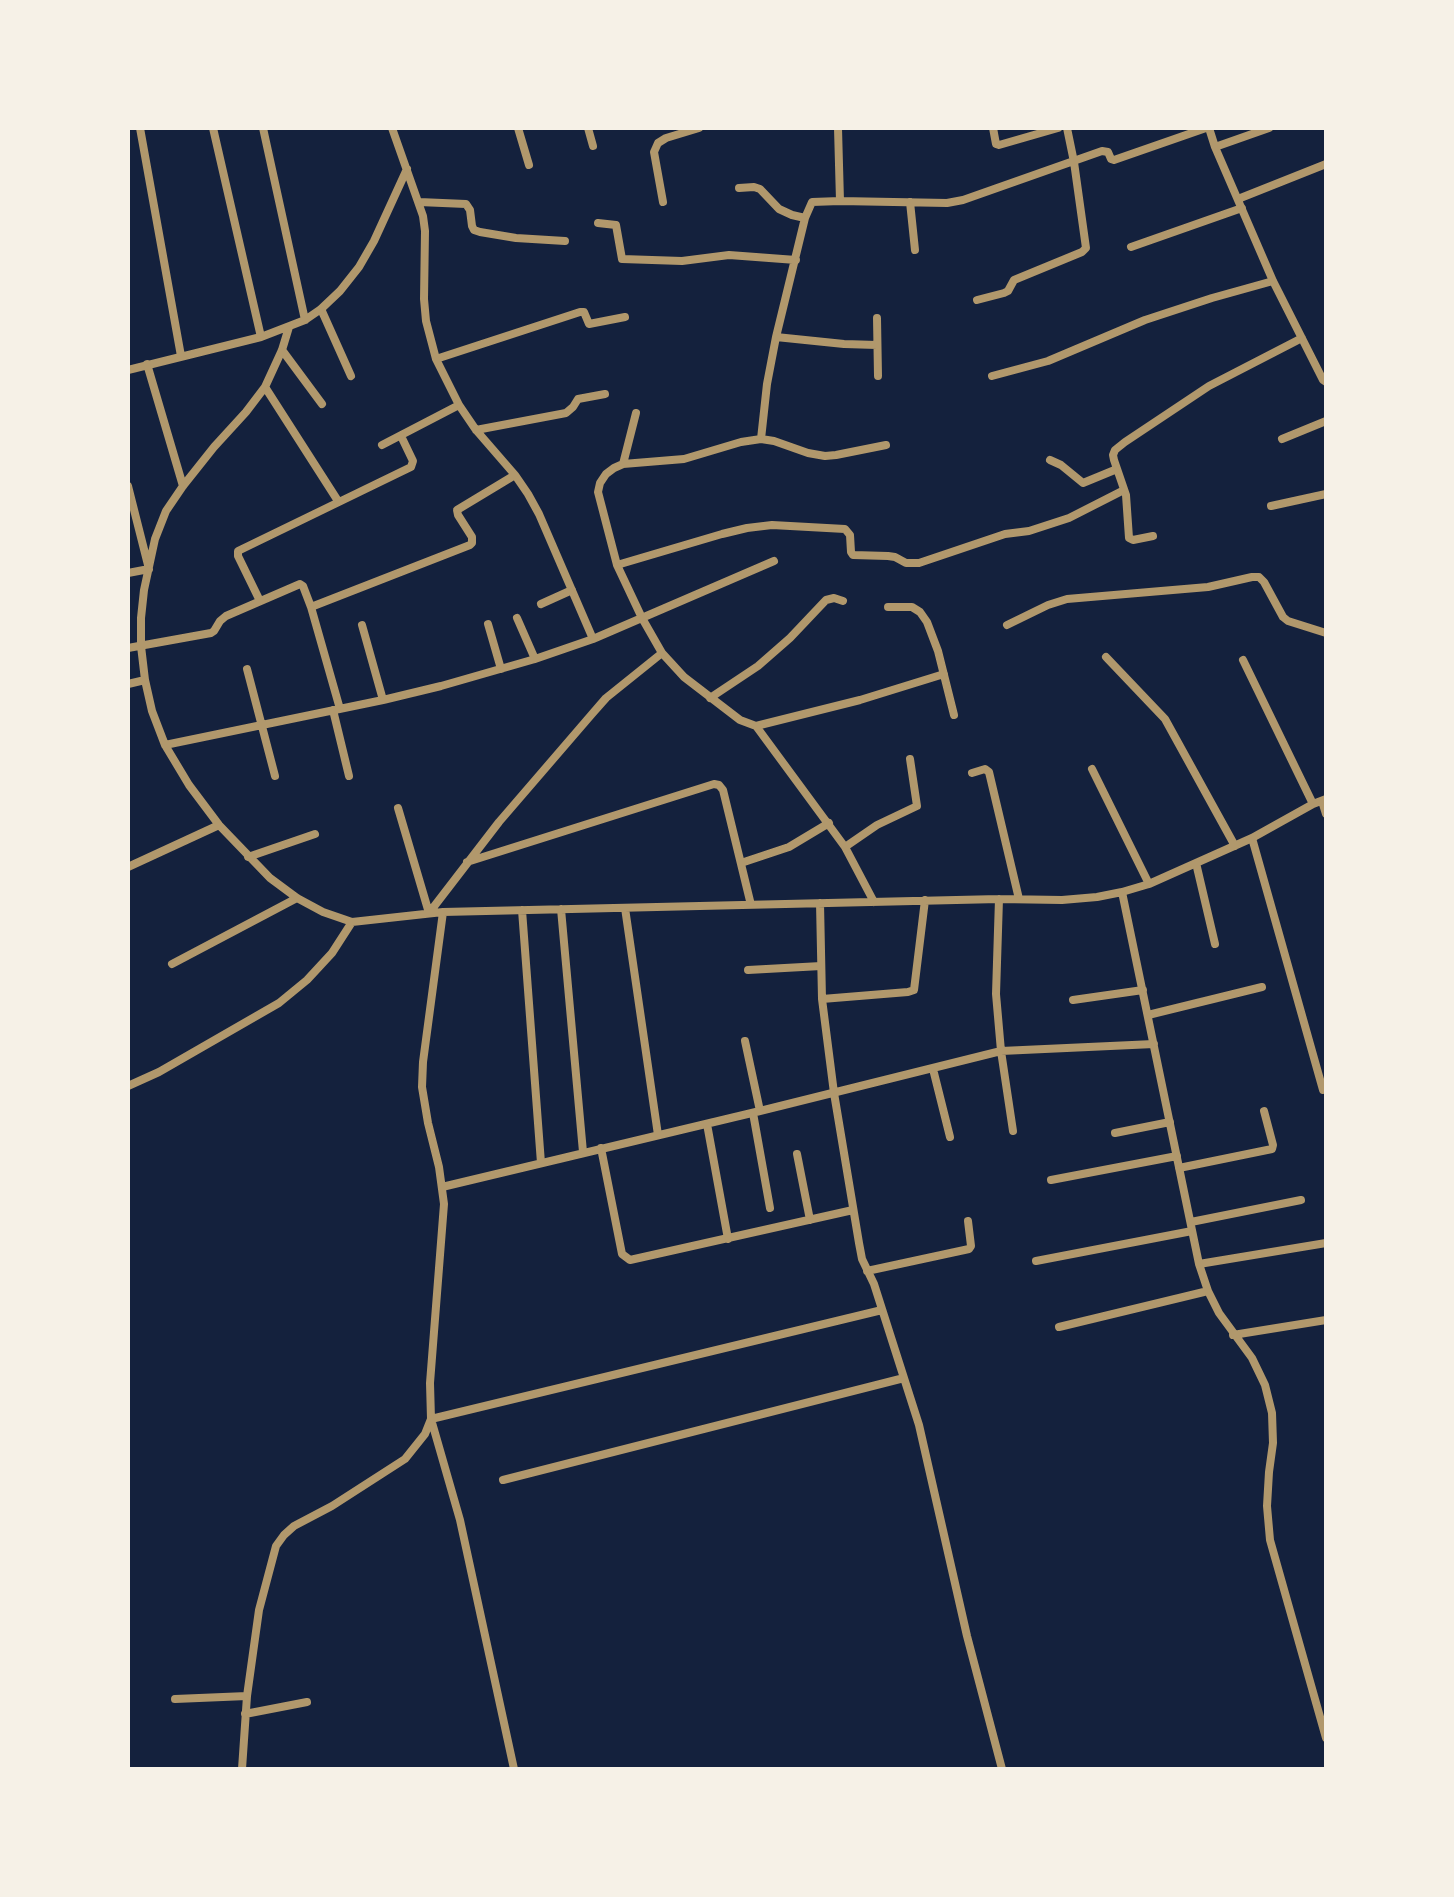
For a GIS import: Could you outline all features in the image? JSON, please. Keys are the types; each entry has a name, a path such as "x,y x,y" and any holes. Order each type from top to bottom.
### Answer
{"street":[{"path":"140,128 181,356"},
{"path":"213,128 261,337"},
{"path":"263,128 305,320"},
{"path":"392,128 419,202 425,231 424,299 436,359 459,405 515,475 539,514 593,639"},
{"path":"518,128 529,165"},
{"path":"588,128 593,146"},
{"path":"663,202 654,152 658,143 699,128"},
{"path":"838,128 840,201"},
{"path":"993,128 996,144 999,145 1058,128"},
{"path":"977,300 1004,293 1014,280 1086,248 1067,128"},
{"path":"761,439 776,337 805,218 812,202 947,203 1105,151 1114,160 1208,128 1273,281 1326,382"},
{"path":"1215,147 1269,128"},
{"path":"1131,247 1240,204 1326,164"},
{"path":"128,370 261,337 305,320 321,309 359,267 407,169"},
{"path":"739,188 760,189 779,209 805,218"},
{"path":"419,202 466,204 472,226 480,232 565,241"},
{"path":"910,202 915,250"},
{"path":"598,223 616,225 622,259 682,261 729,255 796,260"},
{"path":"992,376 1048,361 1145,320 1273,281"},
{"path":"321,309 351,376"},
{"path":"436,359 582,311 589,324 625,317"},
{"path":"877,318 878,376"},
{"path":"289,327 265,387 214,447 166,511 155,539 142,604 141,646 152,711 165,745 189,785 219,825 270,878 323,912 352,922 443,912 925,900 1062,900 1122,892 1149,884 1252,838 1320,801"},
{"path":"776,337 877,345"},
{"path":"1153,536 1129,538 1124,490 1113,455 1125,442 1209,386 1302,338"},
{"path":"282,350 322,404"},
{"path":"147,364 183,486"},
{"path":"265,387 338,501"},
{"path":"476,430 566,413 578,399 605,394"},
{"path":"382,445 459,405"},
{"path":"623,464 636,413"},
{"path":"1282,439 1326,421"},
{"path":"260,601 238,551 413,465 401,436"},
{"path":"874,902 829,823 756,726 740,720 710,698 684,677 662,653 617,565 598,492 606,474 623,464 684,459 741,442 774,441 825,456 886,445"},
{"path":"1050,460 1083,483 1117,469"},
{"path":"311,607 470,545 472,537 457,510 515,475"},
{"path":"128,486 149,569"},
{"path":"617,565 747,528 772,525 841,528 850,535 853,555 888,556 906,563 919,563 1005,534 1029,531 1069,518 1124,490"},
{"path":"1271,506 1326,494"},
{"path":"165,745 383,700 535,659 593,639 774,561"},
{"path":"128,573 149,569"},
{"path":"1007,625 1067,599 1208,587 1259,577 1283,617 1326,633"},
{"path":"128,648 211,633 222,618 300,584 311,607 337,709 349,776"},
{"path":"541,604 572,590"},
{"path":"710,698 758,666 826,600 834,598 843,601"},
{"path":"888,607 912,607 927,622 954,715"},
{"path":"517,618 535,659"},
{"path":"488,624 501,669"},
{"path":"362,625 383,700"},
{"path":"429,913 467,862 606,698 662,653"},
{"path":"1106,657 1165,719 1235,846"},
{"path":"1243,660 1326,814"},
{"path":"247,669 275,776"},
{"path":"756,726 860,700 944,674"},
{"path":"128,684 145,680"},
{"path":"845,847 877,825 917,806 910,759"},
{"path":"972,773 985,769 989,772 1019,899"},
{"path":"1092,769 1149,884"},
{"path":"467,862 714,784 723,790 751,905"},
{"path":"398,808 429,913"},
{"path":"741,863 789,847 829,823"},
{"path":"128,867 219,825"},
{"path":"248,857 315,834"},
{"path":"1252,838 1323,1090"},
{"path":"1196,863 1215,944"},
{"path":"1122,892 1199,1264 1208,1291 1233,1335 1252,1358 1265,1385 1272,1413 1273,1443 1267,1506 1270,1540 1326,1738"},
{"path":"172,964 297,898"},
{"path":"999,899 996,994 1013,1131"},
{"path":"822,999 914,990 925,900"},
{"path":"820,903 822,999 834,1093 862,1259 874,1284 926,1451 967,1636 1002,1769"},
{"path":"625,908 658,1135"},
{"path":"561,909 583,1152"},
{"path":"522,910 541,1163"},
{"path":"443,912 422,1087 444,1204 430,1383 431,1419 460,1520 514,1769"},
{"path":"128,1086 219,1040 279,1003 307,980 332,953 352,922"},
{"path":"748,970 821,966"},
{"path":"1148,1015 1262,987"},
{"path":"1073,1000 1143,990"},
{"path":"745,1041 770,1208"},
{"path":"442,1187 1001,1051 1154,1044"},
{"path":"933,1069 950,1137"},
{"path":"1179,1168 1272,1149 1264,1111"},
{"path":"1115,1133 1170,1122"},
{"path":"707,1124 728,1239"},
{"path":"601,1148 622,1254 630,1260 853,1210"},
{"path":"797,1154 810,1220"},
{"path":"1051,1180 1177,1156"},
{"path":"1036,1261 1301,1200"},
{"path":"867,1271 969,1249 968,1221"},
{"path":"1199,1264 1326,1243"},
{"path":"1059,1327 1208,1291"},
{"path":"242,1769 245,1714 259,1610 276,1546 294,1526 332,1506 405,1459 417,1445 431,1419 882,1310"},
{"path":"1233,1335 1326,1320"},
{"path":"503,1480 904,1378"},
{"path":"175,1699 247,1696"},
{"path":"245,1714 307,1702"}]}
